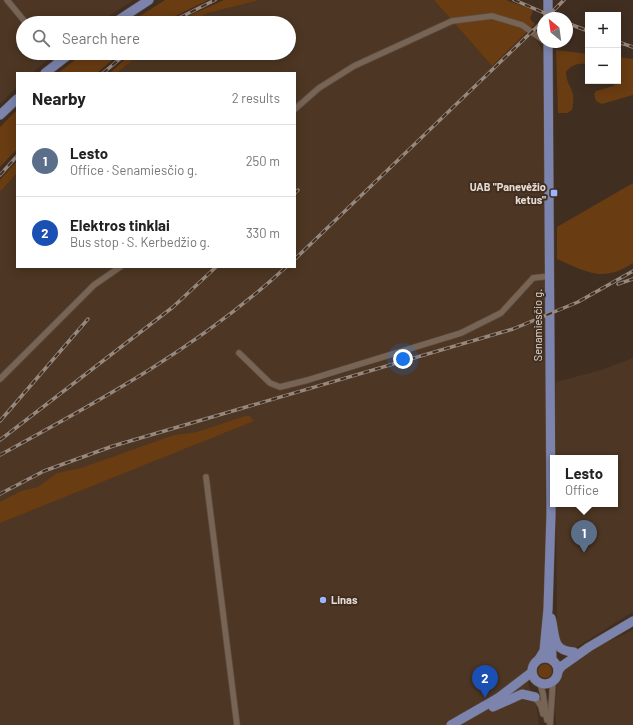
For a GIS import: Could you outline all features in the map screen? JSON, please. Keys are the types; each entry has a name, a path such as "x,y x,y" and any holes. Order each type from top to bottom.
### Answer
{"main road":[{"path":"125,16 149,0"},
{"path":"548,0 548,12"},
{"name":"Senamiesčio g.","path":"548,48 551,455"},
{"path":"46,72 62,60"},
{"path":"0,115 16,100"},
{"name":"Senamiesčio g.","path":"551,507 550,613 553,661 558,671"},
{"name":"Senamiesčio g.","path":"550,613 556,645 560,649 574,652"},
{"name":"Senamiesčio g.","path":"532,672 534,665 544,651 550,613"},
{"path":"498,698 538,682 546,684 553,681 562,666 589,647 633,621"},
{"path":"539,660 546,658 553,661 589,647"},
{"path":"451,725 498,698 532,672 538,682"},
{"path":"473,713 484,711 516,696 527,694 535,696"}],"street":[{"path":"8,0 21,16"},
{"path":"296,108 319,88 354,66 452,21 492,16 522,25 537,36"},
{"path":"0,379 94,285 119,268"},
{"path":"239,353 270,383 280,387 308,380 461,333 501,313 533,278 550,276"},
{"path":"206,477 237,725"},
{"path":"548,725 553,681"},
{"path":"538,682 544,700 548,725"},
{"path":"535,696 541,706 548,725"}],"shaded area":[{"path":"0,0 134,0 109,16 16,16 16,60 48,60 33,72 16,72 16,88 0,104"},
{"path":"165,0 208,0 175,16 140,16"},
{"path":"224,0 260,0 208,13 203,16 190,16"},
{"path":"260,0 434,0 492,66 525,34 529,38 531,35 537,41 537,48 541,48 543,52 548,514 543,629 540,654 530,662 525,673 537,710 539,725 0,725 0,192 16,174 16,268 296,268 296,72 118,72 133,60 296,60 296,16 203,16 208,13"},
{"path":"434,0 506,0 533,10 530,19 535,24 492,66"},
{"path":"556,50 585,54 585,64 571,67 566,72 568,82 573,93 572,110 567,113 558,113"},
{"path":"621,57 633,59 633,95 602,104 596,101 594,94 596,91 615,84 621,84"},
{"path":"75,60 112,60 98,72 59,72"},
{"path":"124,60 133,60 118,72 111,72"},
{"path":"16,111 16,150 0,167 0,127"},
{"path":"16,162 16,174 0,192 0,180"},
{"path":"633,183 633,263 613,273 604,274 586,271 557,259 557,227"},
{"path":"633,358 633,612 572,650 560,645 557,633 556,507 618,507 618,455 556,455 556,382 601,370"},
{"path":"245,416 250,416 254,421 0,523 0,502 21,491 38,487 57,473 81,468 174,435 197,432"},
{"path":"633,630 633,725 556,725 555,705 557,687 563,671 599,646"},
{"path":"545,664 550,666 552,671 550,676 545,678 540,676 538,671 540,666"}],"railway":[{"path":"183,16 215,0"},
{"path":"514,0 542,12"},
{"path":"552,12 564,0"},
{"path":"573,25 585,30"},
{"path":"296,258 537,27"},
{"path":"621,43 633,47"},
{"path":"104,72 119,60"},
{"path":"0,175 16,157"},
{"path":"0,440 173,307 215,268"},
{"path":"0,455 75,414 185,347 253,296 285,268"},
{"path":"0,494 44,471 113,446 513,329 578,302 633,271"},
{"path":"618,284 633,279"},
{"path":"0,421 88,319"}],"place":[{"name":"UAB \"Panevėžio ketus\"","path":"554,193"},
{"name":"Lesto","path":"584,553"},
{"name":"Linas","path":"323,600"},
{"name":"Elektros tinklai","path":"485,698"}]}
